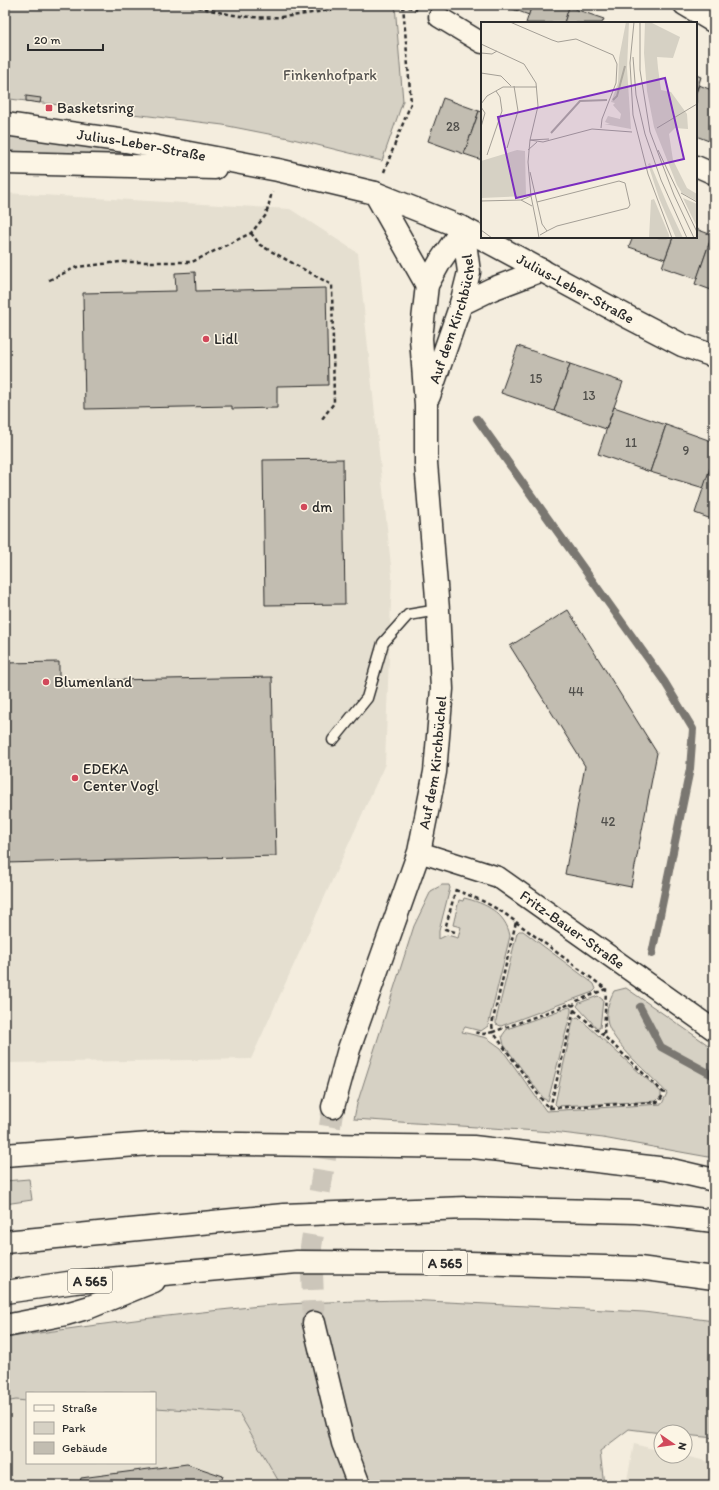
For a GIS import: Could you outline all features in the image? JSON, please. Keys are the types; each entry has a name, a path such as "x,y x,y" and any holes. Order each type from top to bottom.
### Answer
{"main road":[{"name":"Julius-Leber-Straße","path":"5,124 126,141 278,170 376,193 463,228 481,238"},
{"name":"Julius-Leber-Straße","path":"5,163 278,170"},
{"path":"376,193 427,285"},
{"name":"Auf dem Kirchbüchel","path":"333,1107 349,1049 419,852 435,772 442,689 438,610 426,464 426,405 421,338 427,285 441,260 463,228"},
{"name":"Auf dem Kirchbüchel","path":"426,405 461,304 469,272 463,228"},
{"name":"Julius-Leber-Straße","path":"482,238 682,345 714,356"},
{"path":"461,304 492,289 542,270"},
{"path":"5,1155 163,1143 473,1147 667,1169 714,1180"},
{"path":"5,1242 284,1215 466,1208 637,1212 714,1221"},
{"name":"A 565","path":"5,1292 75,1282 297,1262 454,1263 638,1268 714,1278"},
{"path":"5,1326 90,1307 175,1272"},
{"path":"314,1323 343,1442 359,1485"}],"street":[{"path":"684,5 714,23"},
{"path":"439,17 481,42"},
{"path":"697,166 714,174"},
{"name":"Fritz-Bauer-Straße","path":"419,852 498,877 714,1030"}],"lane":[{"path":"333,740 367,698 382,643 408,615 438,610"}],"path":[{"path":"191,5 252,18 289,16 359,5"},
{"path":"376,193 411,103 403,5"},
{"path":"49,280 76,267 120,262 192,262 250,233 266,215 278,170"},
{"path":"250,233 260,245 332,285 334,403 322,419"},
{"path":"449,861 444,881 457,884 446,929 455,932"},
{"path":"455,890 480,899 502,911 606,989"},
{"path":"516,922 492,1024 493,1032 545,1104 550,1108 659,1102 663,1098 664,1093 604,1036 574,1010"},
{"path":"573,1006 577,1001 606,989"},
{"path":"604,1036 606,989"},
{"path":"473,1032 484,1034 493,1032 570,1004 573,1006"},
{"path":"550,1108 574,1010 573,1006"}],"shaded area":[{"path":"5,193 290,209 358,253 392,575 385,764 251,1059 5,1063"},
{"path":"16,1400 26,1401 26,1464 156,1464 156,1408 239,1413 278,1480 277,1485 5,1485 5,1402"},
{"path":"634,1444 653,1449 653,1464 693,1464 693,1458 714,1463 714,1485 626,1485"}],"green space":[{"name":"Finkenhofpark","path":"5,5 395,5 403,101 382,161 289,138 223,125 10,99 5,95"},
{"path":"5,133 150,149 148,157 5,151"},
{"path":"442,885 449,885 450,888 439,931 439,939 447,935 458,938 461,927 453,925 459,900 463,901 464,898 487,906 493,910 504,921 510,936 488,1026 481,1031 465,1027 462,1032 487,1038 501,1048 546,1111 662,1104 667,1093 623,1048 615,1038 607,1020 607,1009 614,991 626,988 714,1049 714,1158 603,1138 553,1132 354,1119 357,1104 414,926 431,891"},
{"path":"519,931 523,931 594,984 596,989 593,992 501,1026 496,1024 496,1020 517,933"},
{"path":"598,996 603,1000 600,1028 597,1028 577,1006 579,1003"},
{"path":"569,1007 571,1008 571,1012 548,1101 544,1099 504,1045 502,1036 507,1029"},
{"path":"578,1017 661,1092 661,1096 656,1101 557,1106 555,1104 573,1021 574,1018"},
{"path":"29,1179 32,1200 5,1204 5,1181"},
{"path":"408,1300 644,1312 714,1321 714,1438 693,1436 693,1424 653,1424 653,1432 629,1429 600,1451 604,1485 277,1485 278,1480 239,1413 156,1408 156,1392 26,1392 26,1401 16,1400 5,1402 5,1338 127,1321 270,1305"}],"building":[{"path":"502,5 532,5 529,15"},
{"path":"532,5 570,5 564,22 526,22"},
{"path":"569,7 604,19 602,22 564,22"},
{"path":"697,75 701,77 697,90"},
{"path":"699,85 714,91 714,143 697,136 697,90"},
{"path":"26,96 41,98 40,103 26,101"},
{"path":"443,98 479,111 464,154 428,141"},
{"path":"479,111 481,112 481,160 464,154"},
{"path":"697,229 712,235 697,279 662,267 673,238 697,238"},
{"path":"633,238 673,238 665,259 629,247"},
{"path":"710,241 714,242 714,291 695,284"},
{"name":"Lidl","path":"195,272 196,291 326,288 328,385 277,386 277,408 232,409 232,406 85,409 83,293 176,291 175,273"},
{"path":"518,346 570,364 554,411 501,393"},
{"path":"570,364 623,382 606,429 554,411"},
{"path":"614,407 666,425 650,472 598,454"},
{"path":"666,425 714,442 714,458 704,488 650,472"},
{"name":"dm","path":"343,459 345,604 265,605 263,460"},
{"path":"710,468 714,470 714,520 695,513"},
{"path":"568,610 657,753 631,887 565,874 585,766 510,646"},
{"path":"59,662 59,681 272,677 276,856 5,863 5,663"},
{"path":"187,1464 223,1476 220,1485 79,1485 81,1478"}],"waterway":[{"path":"477,419 664,681 693,729 690,769 652,954"},
{"path":"640,1007 661,1047 714,1076"}],"tunnel":[{"path":"314,1323 311,1247 333,1107"}],"place":[{"name":"Basketsring","path":"49,108"},
{"name":"Lidl","path":"206,339"},
{"name":"dm","path":"304,507"},
{"name":"Blumenland","path":"46,682"},
{"name":"EDEKA Center Vogl","path":"75,778"}]}
